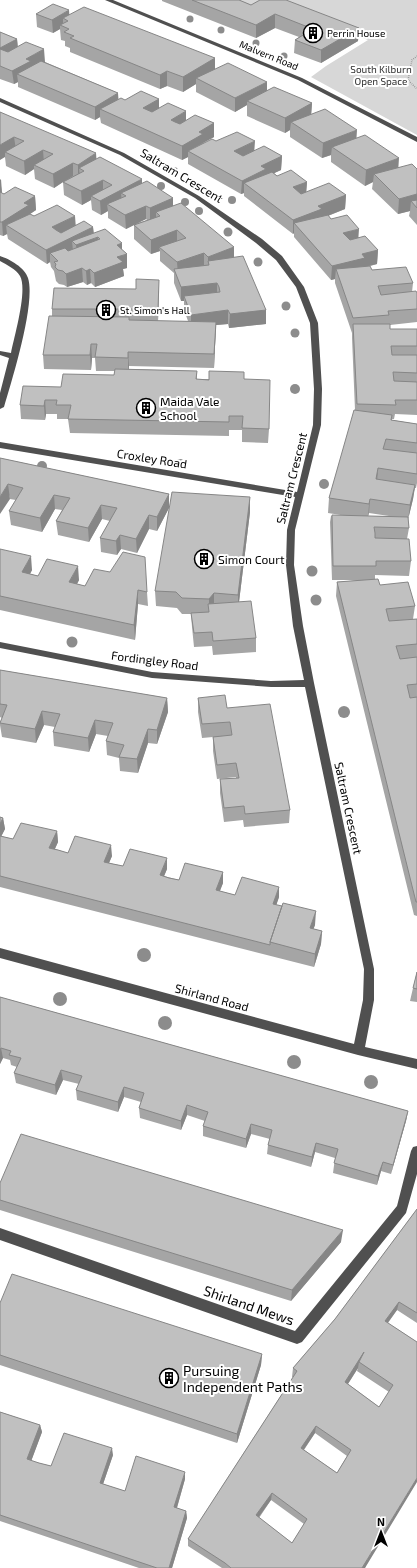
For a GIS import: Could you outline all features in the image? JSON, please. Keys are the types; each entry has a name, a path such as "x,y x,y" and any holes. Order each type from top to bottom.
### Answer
{"street":[{"name":"Malvern Road","path":"108,0 300,79 417,140"},
{"name":"Saltram Crescent","path":"0,100 122,154 219,212 259,240 279,258 300,288 314,323 318,389 317,425 291,530 290,565 298,626 309,683 369,969 370,992 366,1019 358,1050"},
{"path":"0,258 9,263 24,277 26,288 13,356 0,407"},
{"path":"0,353 13,356"},
{"name":"Croxley Road","path":"0,445 300,495"},
{"name":"Fordingley Road","path":"0,645 152,675 271,684 309,683"},
{"name":"Shirland Road","path":"0,953 358,1050 417,1064"},
{"name":"Shirland Mews","path":"0,1234 297,1338 402,1209 417,1151"}],"path":[{"path":"417,56 412,60 408,80 417,89"}],"green space":[{"name":"South Kilburn Open Space","path":"213,0 417,0 417,135 311,77 368,40 271,4 251,14"}],"building":[{"path":"192,0 239,0 251,5 260,0 286,0 359,28 321,50 295,40 313,29 275,14 256,25"},
{"path":"53,4 69,10 52,20 36,14"},
{"path":"84,7 215,58 183,77 167,71 160,75 70,38 74,36 64,32 69,29 60,25 68,21 63,18"},
{"path":"0,32 17,39 0,48"},
{"path":"26,42 44,49 26,59 31,61 12,71 0,66 0,49 8,52"},
{"path":"41,61 118,93 95,107 17,74"},
{"path":"228,63 267,82 235,98 196,78"},
{"path":"274,87 312,103 285,118 247,101"},
{"path":"141,91 159,99 143,108 152,112 168,103 186,111 171,120 175,122 180,124 195,115 214,123 199,132 203,134 182,146 100,109 121,98 125,100"},
{"path":"325,109 357,130 323,143 291,122"},
{"path":"0,112 96,153 78,165 73,163 53,174 34,165 53,154 43,150 24,161 5,152 24,141 14,137 0,145"},
{"path":"237,132 255,141 234,151 243,156 264,146 282,156 261,166 266,169 242,181 188,151 212,139 216,141"},
{"path":"365,135 399,158 366,170 332,147"},
{"path":"100,157 142,179 100,201 91,196 112,185 103,180 81,191 63,182 84,171 79,168"},
{"path":"412,164 417,169 417,194 399,199 374,174"},
{"path":"291,170 307,182 293,187 301,194 329,183 346,195 318,206 322,209 293,220 244,183 272,172 277,176"},
{"path":"147,181 173,198 150,208 146,206 125,215 107,204 126,196 121,193"},
{"path":"15,187 35,196 24,203 29,205 0,222 0,192 4,194"},
{"path":"417,200 417,208 411,201"},
{"path":"181,203 234,247 208,257 204,253 177,262 159,247 186,238 177,230 151,240 134,225 160,216 156,212"},
{"path":"57,205 75,216 52,227 56,230 61,233 84,221 93,227 46,250 6,225 30,214 34,216"},
{"path":"328,215 331,219 347,215 359,229 343,233 350,240 365,236 378,250 362,254 365,258 332,266 294,223"},
{"path":"105,229 122,243 117,245 127,254 117,257 123,262 94,273 90,269 86,271 82,268 66,274 55,267 56,264 54,262 58,261 50,253 65,248 68,251 100,239 98,237 76,245 72,241"},
{"path":"243,256 266,310 230,314 228,310 191,315 184,296 220,292 219,287 217,283 181,287 174,269 209,265 208,261"},
{"path":"370,266 372,270 406,267 413,283 378,286 381,295 416,291 417,309 388,311 389,315 353,318 336,269"},
{"path":"136,279 159,280 158,309 52,309 54,288 136,289"},
{"path":"49,316 129,317 129,320 216,322 214,354 128,352 128,358 95,357 97,344 91,344 90,355 43,355"},
{"path":"353,324 390,324 390,329 417,329 417,346 391,346 392,355 417,355 417,373 393,372 394,381 417,382 417,400 395,400 396,405 357,404"},
{"name":"Maida Vale School","path":"115,369 197,371 196,379 209,380 209,371 244,372 244,379 270,380 269,429 242,428 243,416 229,416 229,422 68,419 71,405 56,405 57,400 45,400 44,406 20,405 23,386 61,387 63,374 114,375"},
{"path":"354,410 392,415 391,420 417,424 417,443 386,439 383,449 417,453 417,474 378,468 376,479 415,485 410,505 370,499 369,504 329,498"},
{"path":"0,458 169,494 157,517 149,515 136,539 120,535 116,541 100,538 117,508 101,505 88,528 56,521 70,498 54,495 40,518 9,511 23,488 8,484 0,497"},
{"name":"Simon Court","path":"172,492 250,497 238,595 214,593 209,599 182,598 176,592 155,591"},
{"path":"332,515 408,517 409,528 374,527 375,538 409,539 411,561 376,561 376,566 333,566"},
{"path":"0,549 31,556 22,572 38,576 47,559 78,566 69,582 85,586 94,569 110,572 123,552 145,557 147,592 138,590 134,625 0,596"},
{"path":"378,579 380,585 408,582 415,606 386,609 389,621 417,619 417,644 396,646 400,659 417,657 417,684 407,685 410,698 417,697 417,902 337,582"},
{"path":"251,601 256,638 213,641 212,632 194,633 191,613 209,612 208,604"},
{"path":"0,670 167,698 157,730 148,729 137,759 119,757 124,745 106,741 113,723 95,720 88,738 53,732 60,714 42,711 35,729 0,723 7,705 0,704"},
{"path":"225,695 227,708 270,704 290,810 245,814 244,806 224,808 220,779 239,778 236,763 217,765 213,737 232,735 230,722 202,724 198,698"},
{"path":"0,817 3,818 0,824"},
{"path":"21,823 57,831 49,848 68,853 75,836 111,845 104,862 123,866 130,849 167,858 160,875 169,878 179,880 185,863 223,872 216,890 235,895 242,877 279,887 273,904 282,906 270,945 0,876 0,836 13,839"},
{"path":"283,903 316,911 310,928 322,931 315,954 270,942"},
{"path":"417,972 417,989 413,988"},
{"path":"0,997 408,1111 393,1165 383,1162 378,1176 334,1163 338,1149 316,1143 312,1157 268,1145 272,1130 251,1124 246,1139 203,1126 208,1112 187,1105 181,1121 139,1108 144,1093 124,1087 118,1102 76,1090 82,1076 61,1070 55,1085 14,1073 21,1058 9,1055 11,1051 1,1048 0,1050"},
{"path":"21,1134 343,1230 292,1290 0,1200 0,1183"},
{"path":"417,1209 417,1313 399,1302 385,1321 417,1342 417,1478 362,1568 231,1568 188,1539 297,1371 293,1368 335,1319","holes":["364,1352 359,1362 393,1385 379,1407 345,1382","316,1426 351,1450 337,1473 301,1448","272,1493 307,1519 292,1543 256,1515"]},
{"path":"12,1274 262,1354 237,1434 0,1355 0,1303"},
{"path":"0,1412 40,1425 27,1459 39,1463 51,1466 64,1433 112,1448 100,1483 125,1491 136,1456 185,1472 174,1507 186,1511 169,1568 157,1568 0,1515"}],"place":[{"name":"Perrin House","path":"313,33"},
{"name":"St. Simon's Hall","path":"106,310"},
{"name":"Maida Vale School","path":"146,408"},
{"name":"Simon Court","path":"204,559"},
{"name":"Pursuing Independent Paths","path":"169,1378"}]}
